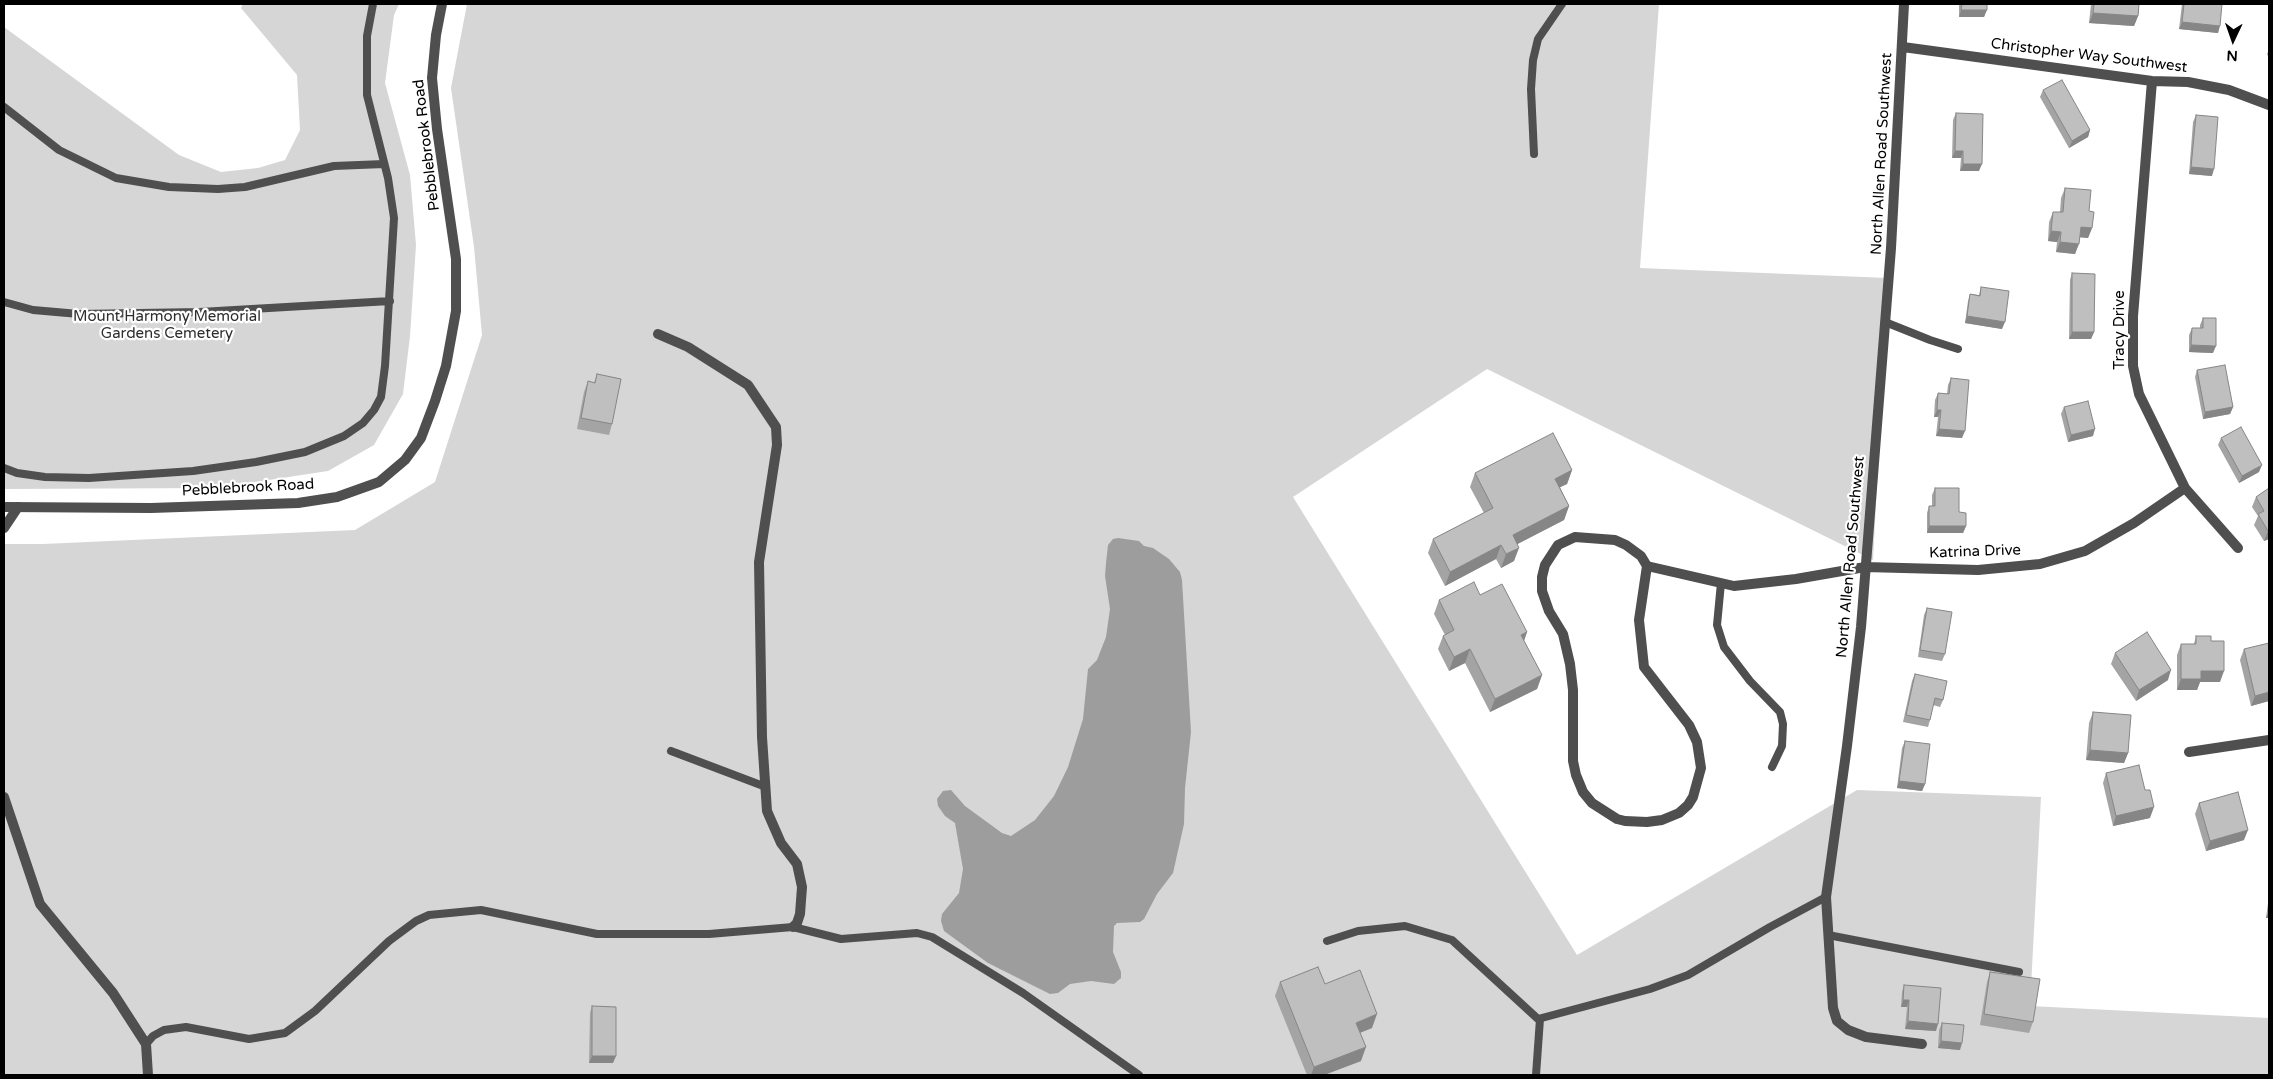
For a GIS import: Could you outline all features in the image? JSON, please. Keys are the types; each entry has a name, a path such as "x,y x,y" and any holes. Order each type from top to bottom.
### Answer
{"street":[{"name":"Pebblebrook Road","path":"4,507 151,508 298,503 337,497 379,482 405,460 421,438 435,401 446,366 456,311 456,259 437,129 432,78 436,35 442,4"},
{"name":"North Allen Road Southwest","path":"1904,4 1903,47 1885,322 1866,567 1847,746 1826,897 1833,1008 1837,1021 1848,1030 1866,1037 1922,1044"},
{"name":"Christopher Way Southwest","path":"1903,47 2152,81 2188,82 2229,90 2269,104"},
{"name":"Tracy Drive","path":"2152,81 2132,316 2133,366 2139,394 2185,488 2210,519 2238,548"},
{"path":"658,334 688,347 748,385 776,427 777,445 759,562 762,737 767,811 780,843 797,864 802,887 800,914 797,923 793,927"},
{"name":"Katrina Drive","path":"1647,566 1734,586 1796,579 1866,567 1978,570 2040,564 2085,551 2134,523 2185,488"},
{"path":"4,528 18,507"},
{"path":"1575,538 1615,540 1626,544 1641,556 1647,566 1639,620 1644,667 1689,725 1698,742 1702,768 1693,797 1679,814 1662,820 1648,822 1625,821 1604,812 1592,803 1583,792 1573,761 1573,690 1570,664 1563,634 1544,601 1542,577 1546,564 1558,545 1575,538"},
{"path":"2189,752 2269,740"},
{"path":"4,797 40,904 113,993 146,1044 148,1075"}],"lane":[{"path":"4,468 17,473 54,478 89,478 193,471 256,462 306,452 344,436 363,423 374,410 381,397 386,366 394,218 384,164 367,95 367,36 372,4"},
{"path":"1534,154 1531,89 1533,60 1538,39 1562,4"},
{"path":"4,107 59,150 116,178 169,187 236,188 306,174 334,166 384,164"},
{"path":"4,302 33,310 79,314 200,312 390,301"},
{"path":"1885,322 1958,349"},
{"path":"1721,583 1718,626 1724,647 1750,681 1780,712 1784,724 1782,746 1772,767"},
{"path":"671,751 766,787"},
{"path":"1327,941 1358,931 1406,926 1452,940 1540,1019 1650,989 1688,975 1826,897"},
{"path":"146,1044 153,1036 164,1030 186,1026 249,1039 284,1033 315,1011 389,941 416,921 429,915 481,910 597,934 708,934 793,927 841,940 917,933 932,937 1023,993 1139,1075"},
{"path":"1828,934 2019,972"},
{"path":"1536,1075 1540,1019"}],"green space":[{"name":"Mount Harmony Memorial Gardens Cemetery","path":"243,4 399,4 394,15 385,83 410,175 416,245 410,336 403,394 374,445 328,471 216,488 4,489 4,27 179,155 221,172 258,168 285,160 300,130 297,75 241,8"},
{"path":"467,4 1659,4 1640,268 1888,278 1873,560 1487,369 1293,497 1577,955 1857,790 2041,797 2030,1006 2269,1018 2269,1075 4,1075 4,544 43,544 355,530 435,482 482,335 474,247 451,88"}],"shaded area":[{"path":"1113,539 1139,541 1144,546 1153,548 1169,559 1180,572 1182,580 1191,732 1185,788 1184,824 1173,873 1157,894 1144,919 1140,922 1117,923 1114,926 1113,952 1121,972 1121,978 1114,984 1091,981 1070,984 1058,993 1050,994 988,963 944,931 941,921 942,914 959,893 963,869 955,823 945,816 938,806 937,799 943,791 951,790 965,806 1002,833 1011,836 1035,820 1054,796 1068,767 1083,719 1088,669 1097,660 1106,637 1110,609 1105,576 1108,545"}],"building":[{"path":"1962,4 1987,4 1987,10 1961,10"},
{"path":"2094,4 2139,4 2138,16 2093,13"},
{"path":"2184,4 2222,4 2220,26 2182,22"},
{"path":"2062,80 2090,130 2072,141 2043,90"},
{"path":"1956,113 1983,114 1982,164 1963,164 1963,151 1955,151"},
{"path":"2196,115 2218,117 2214,169 2191,167"},
{"path":"2065,188 2091,190 2089,211 2094,212 2092,228 2081,227 2079,244 2060,242 2061,232 2051,231 2053,212 2063,212"},
{"path":"2072,273 2095,274 2094,332 2072,332"},
{"path":"1981,287 2009,291 2005,322 1967,316 1970,294 1980,296"},
{"path":"2203,318 2216,318 2216,346 2191,345 2192,328 2203,328"},
{"path":"2225,365 2233,407 2205,412 2197,370"},
{"path":"597,374 621,379 612,424 581,418 588,381 595,383"},
{"path":"1951,378 1969,380 1965,431 1939,429 1941,410 1937,410 1938,393 1949,394"},
{"path":"2088,401 2095,429 2071,435 2064,407"},
{"path":"2241,427 2262,465 2242,476 2221,438"},
{"path":"1553,433 1572,470 1555,479 1569,506 1513,535 1519,548 1506,554 1501,545 1450,572 1433,539 1493,508 1475,473"},
{"path":"1935,488 1959,488 1959,512 1966,513 1966,526 1929,526 1929,506 1935,506"},
{"path":"2269,488 2268,531 2258,514 2264,511 2256,497"},
{"path":"1474,582 1480,595 1502,584 1527,632 1521,635 1542,675 1495,699 1470,649 1454,657 1443,636 1454,630 1439,600"},
{"path":"1927,608 1952,612 1945,654 1920,650"},
{"path":"2147,632 2171,670 2139,690 2115,653"},
{"path":"2196,636 2211,636 2211,641 2224,641 2224,671 2201,671 2201,679 2181,679 2181,644 2196,644"},
{"path":"2269,643 2269,692 2255,696 2244,649"},
{"path":"1915,674 1947,681 1943,700 1935,698 1930,720 1906,715"},
{"path":"2093,712 2131,715 2128,753 2090,750"},
{"path":"1905,741 1930,744 1925,784 1899,781"},
{"path":"2139,765 2145,790 2150,790 2154,807 2116,816 2106,773"},
{"path":"2238,792 2248,830 2210,841 2199,803"},
{"path":"1318,967 1325,984 1360,970 1377,1014 1356,1023 1366,1047 1314,1067 1280,982"},
{"path":"1990,972 2040,979 2033,1022 1984,1014"},
{"path":"1904,985 1941,988 1938,1024 1908,1021 1909,1000 1903,1000"},
{"path":"592,1006 616,1007 616,1056 592,1056"},
{"path":"1942,1023 1964,1025 1962,1043 1941,1041"}]}
